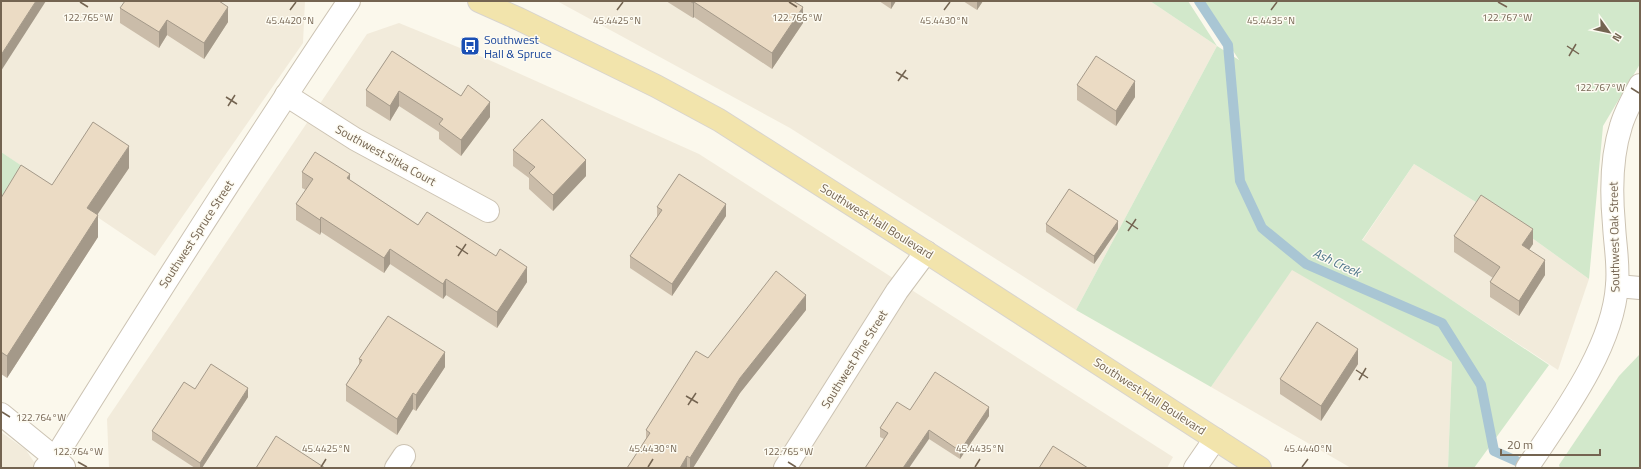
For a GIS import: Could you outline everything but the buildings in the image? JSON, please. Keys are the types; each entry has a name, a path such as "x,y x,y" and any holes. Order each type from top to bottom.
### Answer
{"main road":[{"name":"Southwest Hall Boulevard","path":"479,1 520,19 649,82 719,120 1260,468"}],"street":[{"name":"Southwest Spruce Street","path":"55,465 142,318 286,95 349,1"},
{"name":"Southwest Oak Street","path":"1527,468 1560,419 1585,377 1602,344 1612,318 1617,286 1612,184 1616,148 1621,125 1640,85"},
{"name":"Southwest Sitka Court","path":"286,95 355,139 488,211"},
{"name":"Southwest Pine Street","path":"785,468 897,290 926,252"},
{"path":"1617,286 1640,288"},
{"path":"1,414 55,465"},
{"path":"1195,468 1215,439"}],"shaded area":[{"path":"1,1 305,1 303,43 155,256 1,152"},
{"path":"557,1 1150,1 1217,46 1076,310 790,128"},
{"path":"399,23 487,59 699,154 1173,457 1167,468 109,468 107,419 367,34"},
{"path":"1414,164 1518,228 1589,279 1558,370 1362,241"},
{"path":"1292,269 1452,362 1448,468 1351,468 1211,387"},
{"path":"1,432 26,450 38,468 1,468"}],"green space":[{"path":"1150,1 1188,1 1217,46"},
{"path":"1201,1 1640,1 1640,64 1603,126 1589,279 1518,228 1414,164 1362,240 1549,365 1474,468 1448,468 1452,362 1292,270 1211,387 1076,310 1217,46 1239,60"},
{"path":"1,152 34,174 1,223"},
{"path":"1640,354 1640,468 1560,468 1559,465 1619,376"}],"waterway":[{"name":"Ash Creek","path":"1199,1 1228,45 1240,181 1262,228 1306,264 1442,323 1481,385 1494,451 1530,467"}],"place":[{"name":"Southwest Hall & Spruce","path":"470,46"}]}
